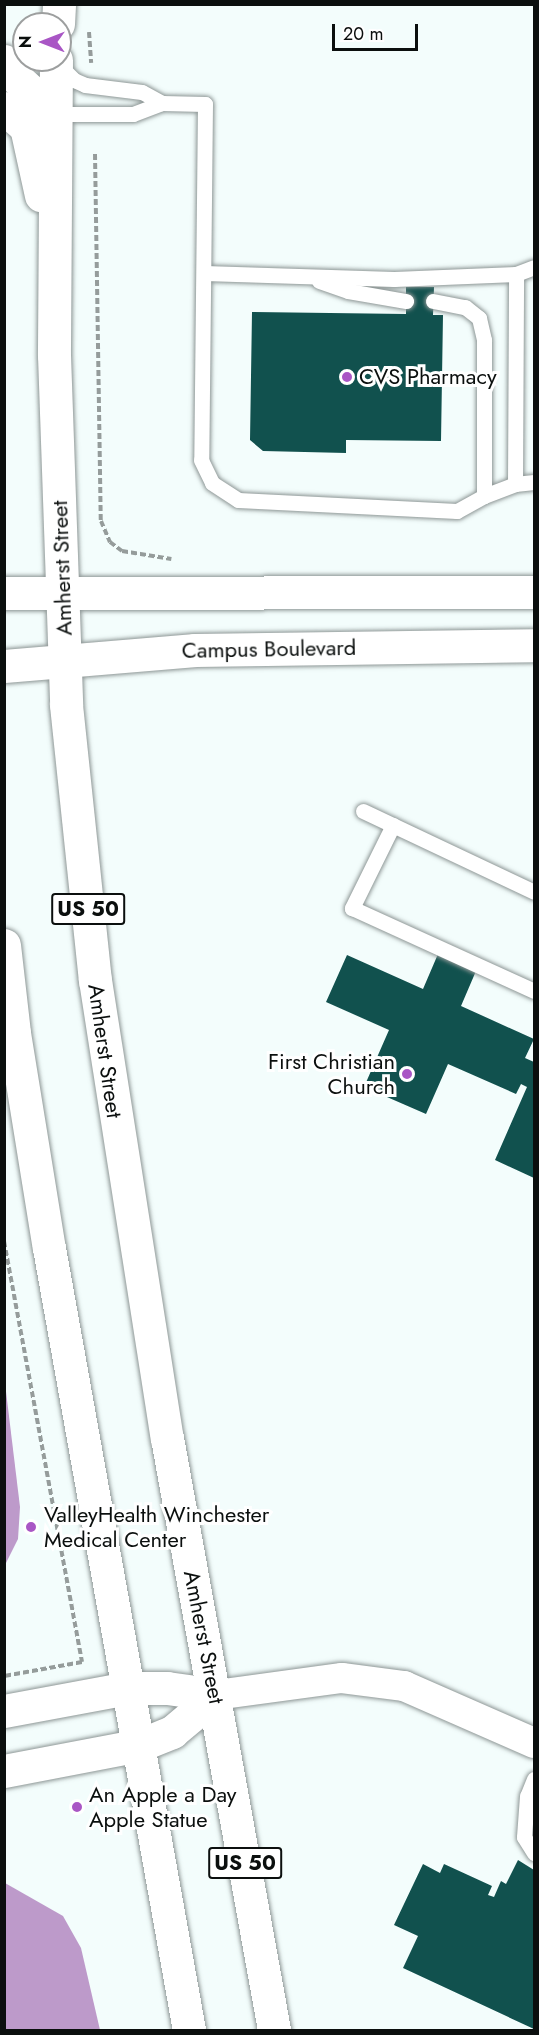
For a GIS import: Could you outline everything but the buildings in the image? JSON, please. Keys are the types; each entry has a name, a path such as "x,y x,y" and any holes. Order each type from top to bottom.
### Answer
{"main road":[{"path":"59,4 73,25"},
{"path":"4,61 13,75 56,114"},
{"name":"Amherst Street","path":"56,72 54,261 66,705 95,980 114,1114 167,1438 216,1695 274,2031"},
{"path":"4,108 29,136 54,261"},
{"path":"4,593 534,592"},
{"name":"Campus Boulevard","path":"4,666 195,650 534,645"},
{"path":"4,945 14,1033 49,1248 140,1745 189,2031"},
{"path":"4,1711 128,1688 167,1688 216,1695"},
{"path":"4,1771 140,1745 172,1732 216,1695"}],"street":[{"path":"216,1695 342,1678 404,1686 534,1743"}],"lane":[{"path":"66,72 74,80 85,85 142,92 162,103"},
{"path":"56,114 134,114 162,103 205,104 201,460 212,483 238,500 457,511 484,496 515,484 534,482"},
{"path":"204,273 394,279 516,274 534,267"},
{"path":"515,484 516,274"},
{"path":"303,276 348,291 406,301"},
{"path":"434,301 465,307 479,318 484,340 484,496"},
{"path":"363,811 534,892"},
{"path":"393,825 352,908 534,991"},
{"path":"534,1779 527,1796 524,1837 534,1853"}],"path":[{"path":"73,25 91,69"},
{"path":"4,1241 82,1662 4,1676"}],"shaded area":[{"path":"4,1375 20,1507 18,1539 5,1565"},
{"path":"5,1883 63,1916 81,1948 100,2030 5,2030"}],"place":[{"name":"CVS Pharmacy","path":"347,377"},
{"name":"First Christian Church","path":"407,1074"},
{"name":"ValleyHealth Winchester Medical Center","path":"31,1527"},
{"name":"An Apple a Day Apple Statue","path":"77,1807"}]}
